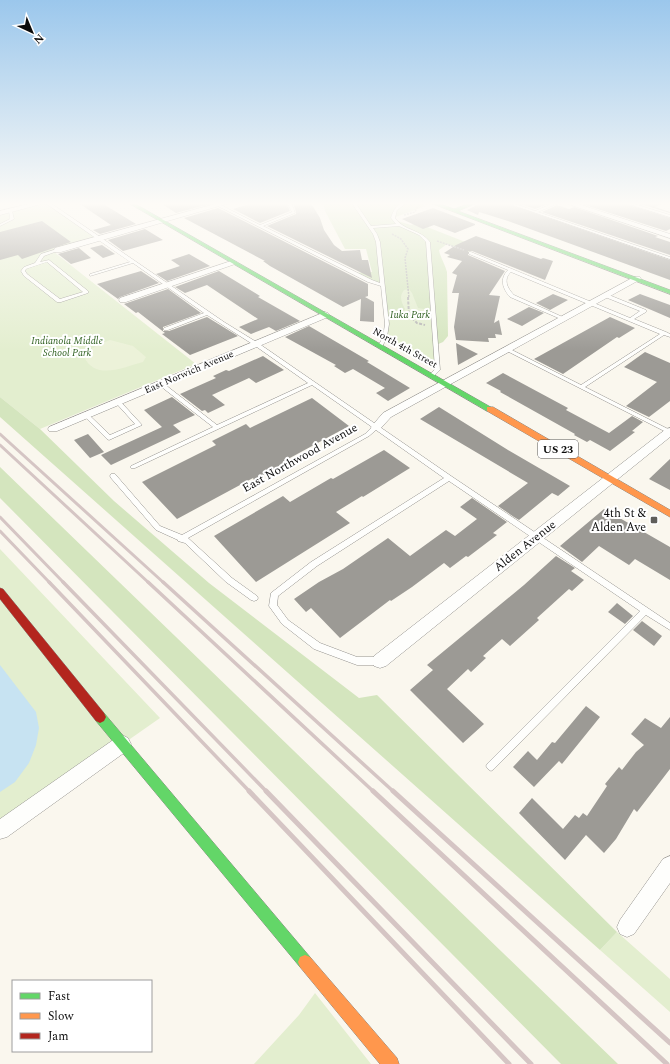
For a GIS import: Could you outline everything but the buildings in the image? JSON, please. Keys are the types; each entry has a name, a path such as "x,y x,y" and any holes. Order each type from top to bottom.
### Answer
{"main road":[{"name":"North 4th Street","path":"216,252 432,375 670,514"},
{"path":"562,252 670,292"},
{"path":"0,592 122,744 391,1064"}],"street":[{"path":"123,300 234,262"},
{"name":"East Northwood Avenue","path":"376,427 387,416 638,280"},
{"name":"East Norwich Avenue","path":"53,429 325,315"},
{"name":"Alden Avenue","path":"380,661 670,432"},
{"path":"0,830 122,744"},
{"path":"627,927 670,866"}],"lane":[{"path":"37,264 48,261 86,292 59,301 25,275 23,271 25,268 37,264 42,255 53,252"},
{"path":"117,252 256,344 449,478 670,627"},
{"path":"311,252 370,281 383,285"},
{"path":"379,252 387,330 380,346"},
{"path":"428,252 438,369 432,375"},
{"path":"651,252 670,258"},
{"path":"470,253 667,335"},
{"path":"91,275 133,262"},
{"path":"511,270 506,273 504,279 508,292 512,296 565,319"},
{"path":"607,296 644,311 631,320"},
{"path":"166,329 208,313"},
{"path":"582,388 667,335"},
{"path":"508,350 670,432"},
{"path":"133,467 312,383"},
{"path":"161,384 217,428"},
{"path":"86,416 109,438 139,425 118,402"},
{"name":"East Northwood Avenue","path":"181,539 367,435 376,427"},
{"path":"113,476 158,528 188,541 229,580 254,598"},
{"path":"380,661 357,661 317,646 285,622 272,606 274,595 314,564 449,478"},
{"path":"492,766 645,611"}],"path":[{"path":"407,252 405,258 406,285 409,304 408,315 417,323 435,327"}],"green space":[{"name":"Indianola Middle School Park","path":"0,252 55,252 54,252 196,364 40,429 0,397"},
{"path":"367,252 439,252 447,272 448,336 443,342 436,345 434,311 418,308 409,289 404,290 401,295 405,309 404,312 394,317 386,317 383,285 354,273 372,272"},
{"name":"Iuka Park","path":"385,252 425,252 438,367 385,337"},
{"path":"110,340 133,346 146,357 143,362 119,369 95,369 84,357 99,344"},
{"path":"0,397 40,429 114,501 209,583 359,698 377,695 617,932 600,950 0,417"},
{"path":"0,467 618,1064 561,1064 0,498"},
{"path":"0,549 160,718 0,830"},
{"path":"617,932 670,979 670,1012 600,950"},
{"path":"315,993 371,1064 254,1064 299,1015"}],"water":[{"path":"0,665 36,712 39,728 36,745 29,763 15,782 0,792"}],"railway":[{"path":"0,434 164,583"},
{"path":"0,445 149,583"},
{"path":"0,517 64,583"},
{"path":"0,531 50,583"},
{"path":"49,582 250,792"},
{"path":"63,582 267,792"},
{"path":"148,582 374,792"},
{"path":"163,582 394,792"},
{"path":"249,791 509,1064"},
{"path":"266,791 531,1064"},
{"path":"373,791 667,1064"},
{"path":"393,791 670,1043"}],"traffic: fast":[{"path":"216,252 490,409"},
{"path":"562,252 670,292"},
{"path":"100,717 305,962"}],"traffic: slow":[{"path":"490,409 670,514"},
{"path":"305,962 391,1064"}],"traffic: jam":[{"path":"0,592 100,717"}],"place":[{"name":"4th St & Alden Ave","path":"654,520"}]}
